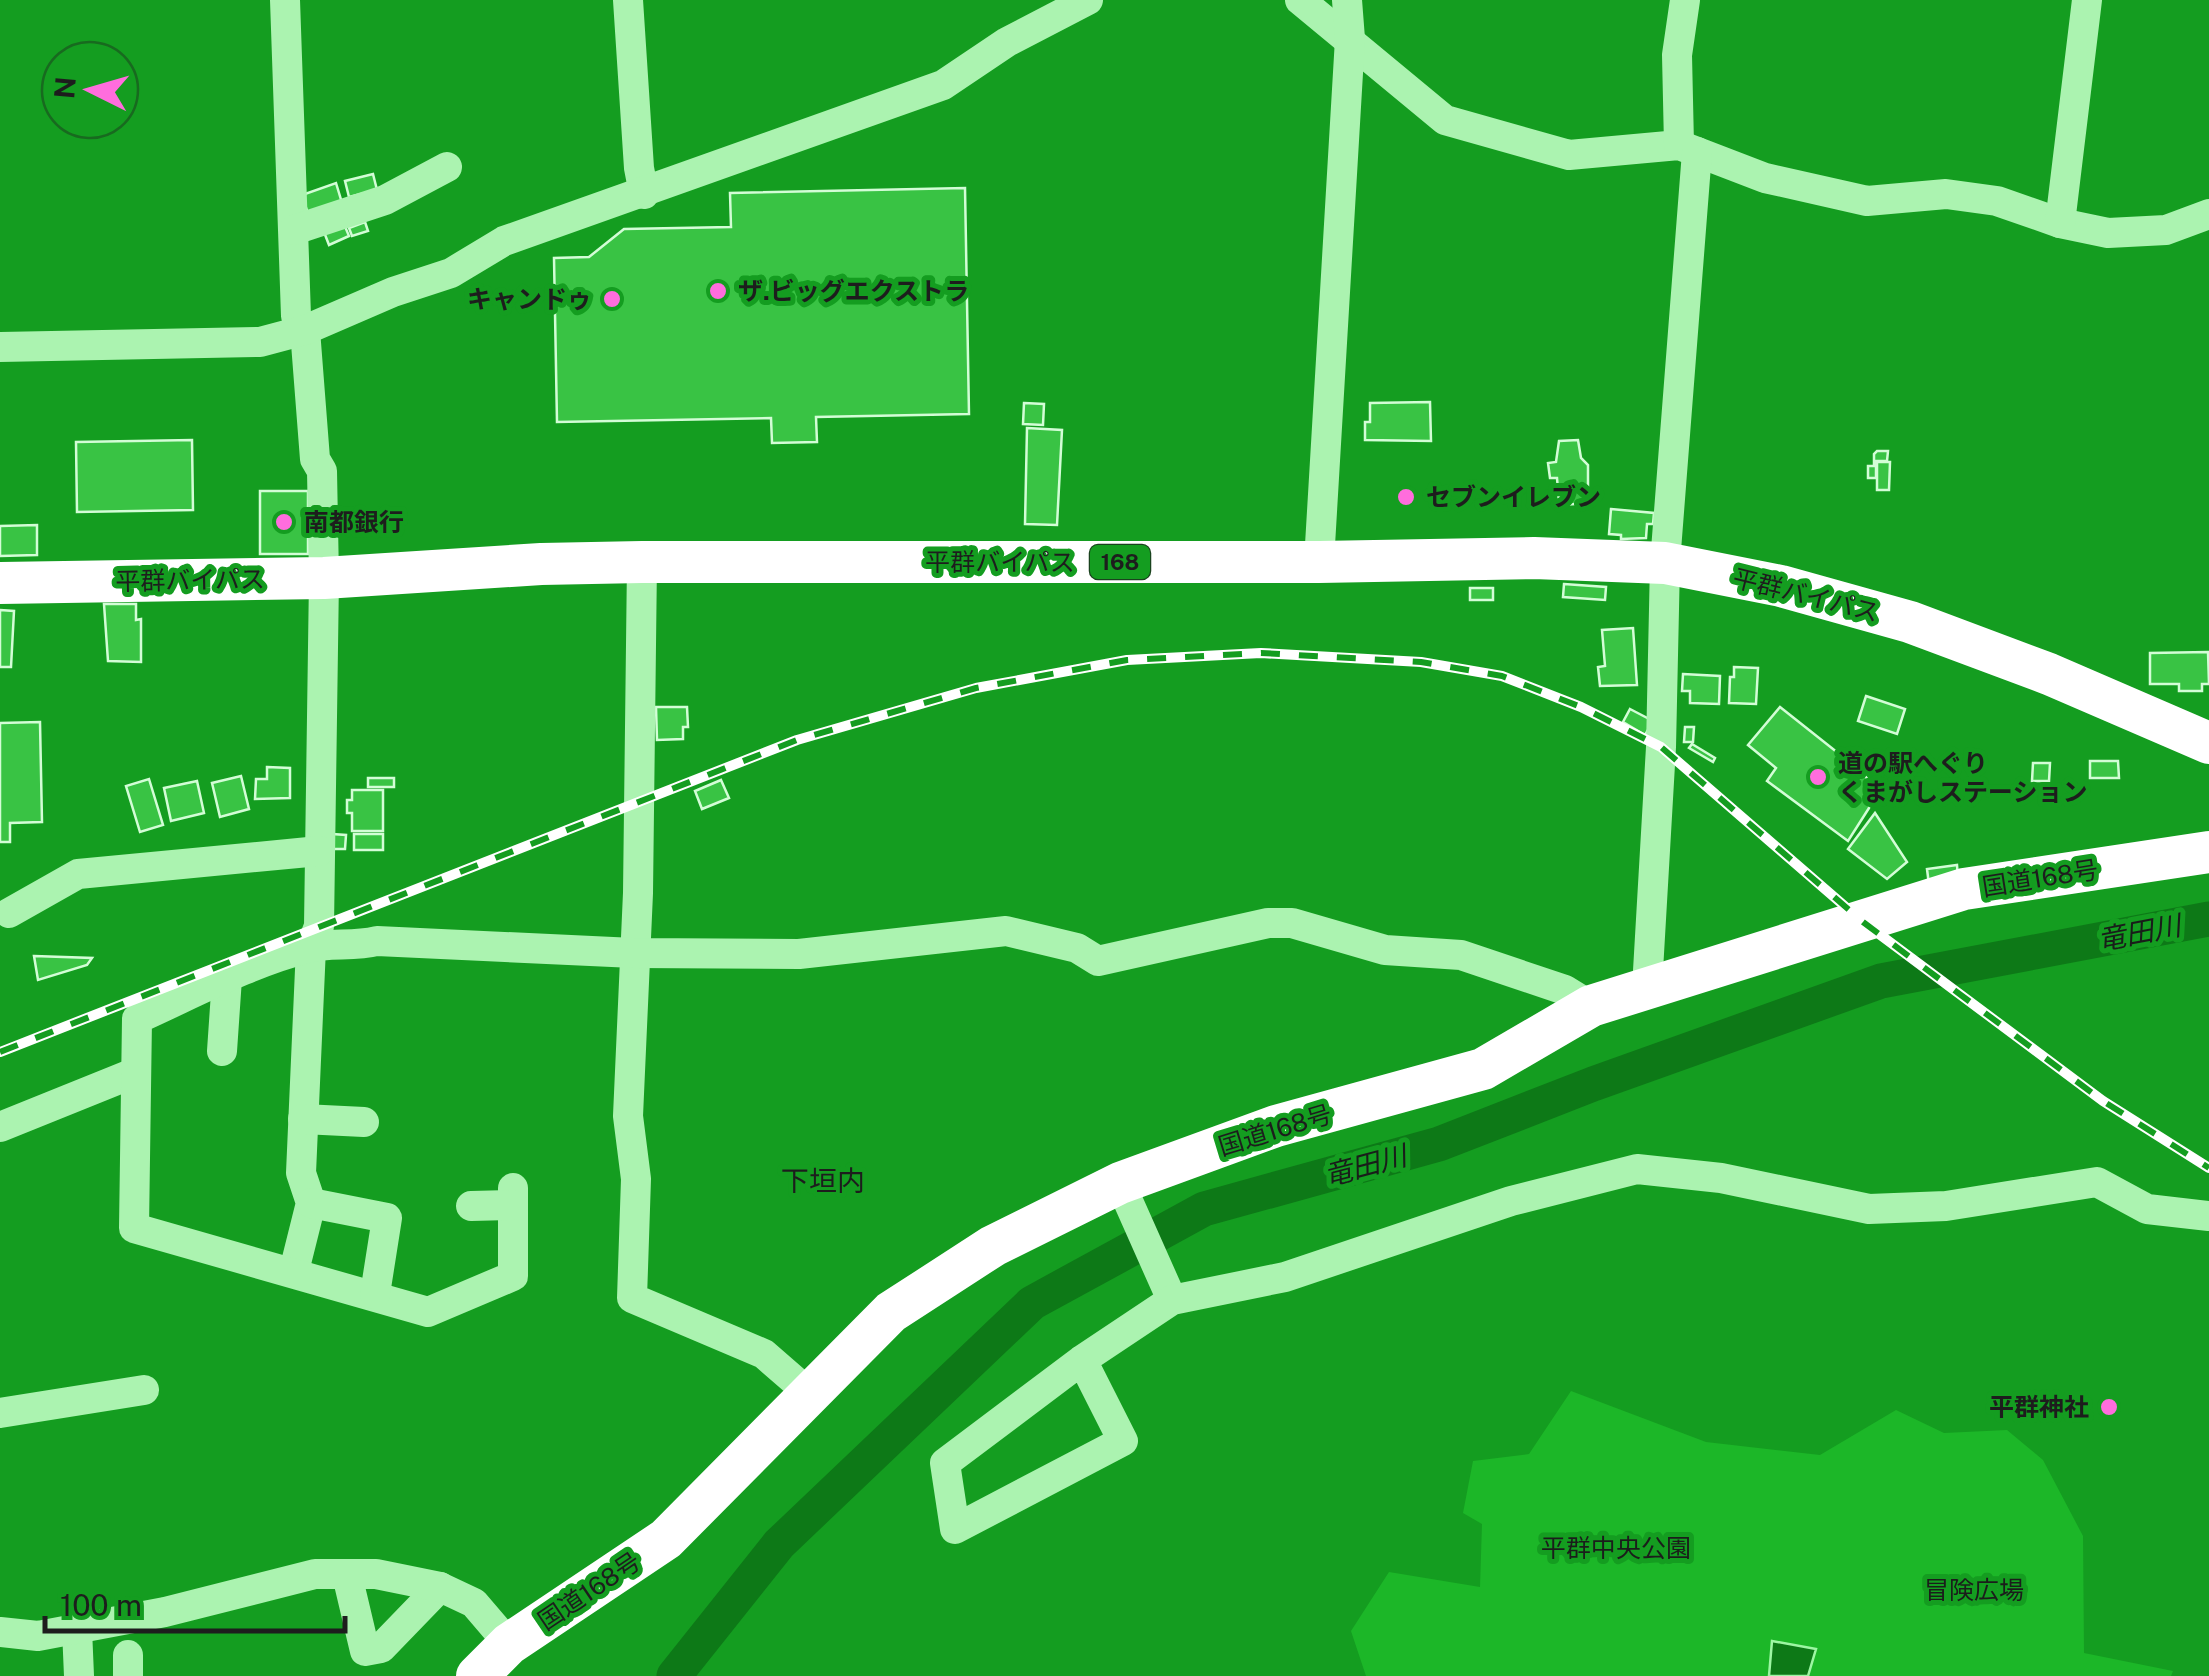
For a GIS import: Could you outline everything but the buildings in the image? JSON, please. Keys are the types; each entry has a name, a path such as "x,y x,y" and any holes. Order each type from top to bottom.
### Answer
{"highway":[{"name":"平群バイパス","path":"0,583 324,578 541,564 642,562 1319,562 1534,558 1666,564 1781,586 1910,622 2049,674 2209,743"},
{"name":"国道168号","path":"478,1676 510,1644 666,1539 890,1312 993,1246 1129,1200 1276,1126 1483,1069 1591,1006 1964,889 2209,852"}],"street":[{"path":"285,0 296,316 305,330 315,459 322,471 324,578 318,926 312,946 301,1173 311,1203 294,1271"},
{"path":"628,0 644,194"},
{"path":"0,346 260,342 305,330 393,292 451,273 504,242 943,85 1007,42 1088,0"},
{"path":"1300,0 1445,120 1569,155 1688,149 1765,178 1867,201 1946,194 1997,201 2060,224 2108,232 2166,230 2209,214"},
{"path":"1319,562 1350,39 1347,0"},
{"path":"1647,988 1688,149 1677,56 1685,0"},
{"path":"2060,224 2087,0"},
{"path":"294,230 386,200 447,168"},
{"path":"642,562 628,1116 636,1179 632,1298 764,1354 810,1394"},
{"path":"8,912 78,874 319,851"},
{"path":"470,1206 513,1196 514,1276 428,1312 134,1228 138,1020 227,978 312,946 354,946 377,940 634,952 799,954 1006,930 1077,948 1098,961 1268,924 1292,923 1385,950 1462,955 1565,990 1591,1006"},
{"path":"222,1051 227,978"},
{"path":"0,1127 134,1073"},
{"path":"303,1119 364,1122"},
{"path":"1082,1360 1123,1440 955,1529 945,1463 1082,1360 1172,1300 1285,1277 1511,1202 1636,1169 1721,1178 1869,1210 1946,1206 2097,1182 2147,1208 2209,1216"},
{"path":"1129,1200 1172,1300"},
{"path":"311,1203 387,1218 375,1294"},
{"path":"0,1413 144,1390"},
{"path":"0,1632 38,1636 165,1612 315,1574 376,1574 440,1587 474,1603 510,1644"},
{"path":"347,1574 364,1652 381,1648 440,1587"},
{"path":"77,1629 79,1676"}],"green space":[{"name":"平群中央公園","path":"1571,1391 1706,1442 1820,1455 1896,1410 1944,1433 2007,1430 2043,1460 2083,1536 2084,1653 2173,1671 2171,1676 1366,1676 1351,1631 1389,1572 1480,1587 1482,1524 1463,1513 1473,1461 1529,1454"}],"shaded area":[{"path":"1772,1641 1816,1649 1808,1676 1769,1676"}],"waterway":[{"name":"竜田川","path":"674,1676 779,1544 1032,1303 1204,1209 1439,1144 1593,1084 1881,981 2209,919"}],"railway":[{"path":"0,1052 797,740 976,688 1127,660 1261,653 1421,662 1502,676 1581,707 1661,747 1863,922 2103,1101 2209,1168"}],"place":[{"name":"ザ.ビッグエクストラ","path":"718,291"},
{"name":"キャンドゥ","path":"612,299"},
{"name":"セブンイレブン","path":"1406,497"},
{"name":"南都銀行","path":"284,522"},
{"name":"道の駅へぐり くまがしステーション","path":"1818,777"},
{"name":"平群神社","path":"2109,1407"}],"district":[{"name":"下垣内","path":"823,1180"}],"park label":[{"name":"冒険広場","path":"1974,1590"}]}
